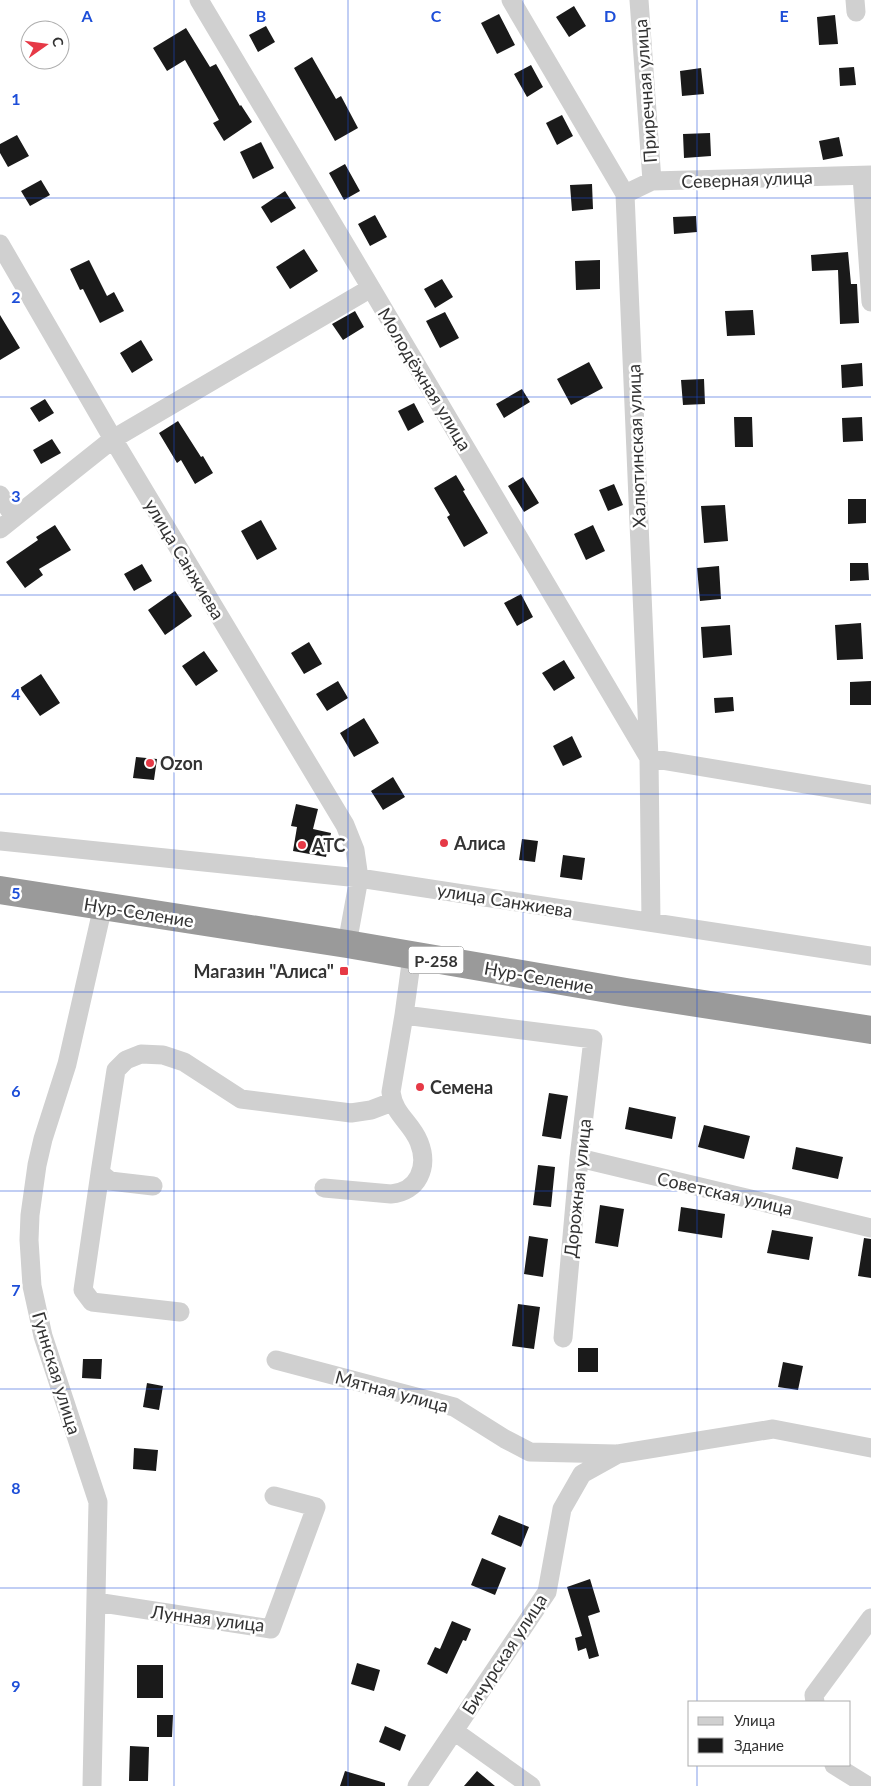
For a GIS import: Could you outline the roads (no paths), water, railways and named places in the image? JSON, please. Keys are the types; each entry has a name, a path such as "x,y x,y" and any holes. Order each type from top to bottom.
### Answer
{"highway":[{"name":"Нур-Селение","path":"0,890 347,944 617,991 871,1030"}],"street":[{"name":"Молодёжная улица","path":"198,0 649,758"},
{"name":"Халютинская улица","path":"512,0 625,194 649,758 651,922"},
{"name":"Приречная улица","path":"639,0 652,181"},
{"path":"866,175 871,302"},
{"name":"Северная улица","path":"625,194 652,181 866,175"},
{"name":"улица Санжиева","path":"0,244 113,439 345,824 355,850 358,878 347,944"},
{"path":"0,496 7,523 113,439 371,288"},
{"path":"649,758 871,795"},
{"name":"улица Санжиева","path":"0,841 358,878 871,956"},
{"name":"Гуннская улица","path":"92,1786 98,1502 43,1336 32,1286 29,1240 30,1216 37,1165 43,1139 67,1064 103,906"},
{"path":"324,1188 391,1194 402,1193 418,1180 422,1167 422,1153 419,1142 411,1128 397,1112 392,1102 391,1092 412,956"},
{"name":"Дорожная улица","path":"404,1015 593,1039 579,1158 562,1338"},
{"path":"180,1312 92,1302 83,1290 116,1070 126,1060 141,1054 163,1055 184,1062 241,1098 351,1113 370,1110 392,1102"},
{"name":"Советская улица","path":"579,1158 871,1228"},
{"path":"100,1173 110,1181 153,1186"},
{"name":"Мятная улица","path":"276,1360 454,1407 505,1439 530,1452 618,1454"},
{"path":"618,1454 773,1429 871,1448"},
{"name":"Бичурская улица","path":"417,1786 546,1592 562,1509 582,1474 618,1454"},
{"name":"Лунная улица","path":"96,1602 271,1629 316,1507 274,1496"},
{"path":"815,1701 814,1695 871,1618"},
{"path":"454,1731 531,1786"},
{"path":"836,1766 868,1786"}],"place":[{"name":"Ozon","path":"150,763"},
{"name":"Алиса","path":"444,843"},
{"name":"АТС","path":"302,845"},
{"name":"Магазин \"Алиса\"","path":"344,971"},
{"name":"Семена","path":"420,1087"}]}
